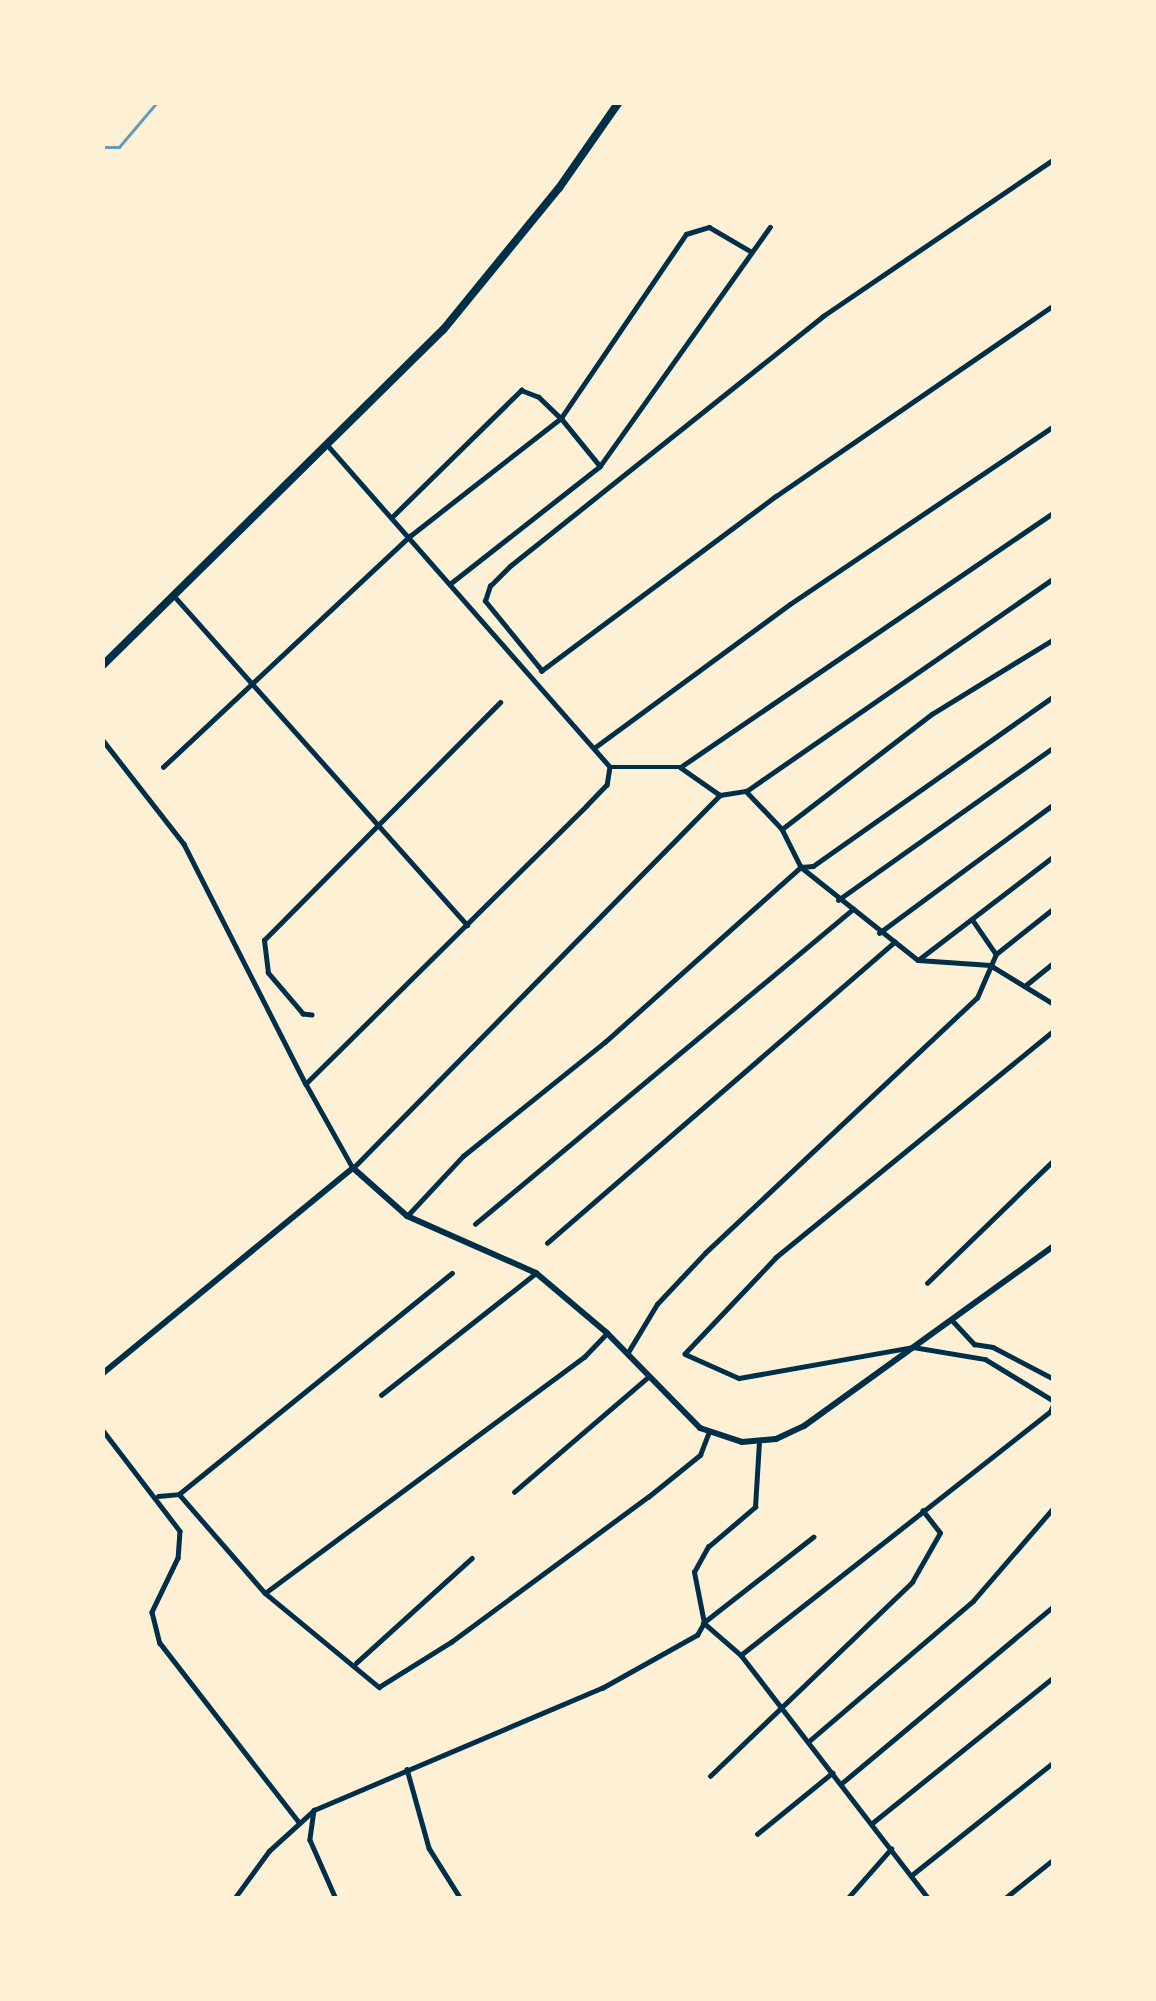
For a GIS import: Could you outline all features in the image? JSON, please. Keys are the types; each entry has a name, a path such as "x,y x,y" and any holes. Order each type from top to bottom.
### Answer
{"highway":[{"path":"102,666 330,448 443,330 559,188 619,102"}],"main road":[{"path":"102,1374 353,1168 407,1216 536,1273 607,1333 708,1434 759,1442 804,1426 1054,1246"}],"street":[{"path":"542,671 485,601 490,586 510,566 823,316 1054,159"},
{"path":"163,767 410,536 561,418 686,234 709,227 750,251"},
{"path":"451,583 600,466 770,227"},
{"path":"535,676 794,483 1054,305"},
{"path":"392,517 510,394 529,390 561,418 600,466"},
{"path":"594,748 790,604 1054,426"},
{"path":"330,448 535,676 610,767 680,767 1054,512"},
{"path":"102,739 184,844 353,1168 720,795 746,791 1054,578"},
{"path":"175,597 467,925"},
{"path":"782,829 932,714 1054,639"},
{"path":"407,1216 463,1156 605,1042 801,866 813,866 1054,697"},
{"path":"312,1015 303,1014 268,973 263,940 500,702"},
{"path":"838,900 1054,747"},
{"path":"307,1084 607,784 610,767"},
{"path":"680,767 720,795"},
{"path":"746,791 782,829 801,866 918,960 991,965 1054,1004"},
{"path":"879,933 1054,804"},
{"path":"918,960 1054,856"},
{"path":"626,1354 657,1304 705,1252 977,998 996,954 1054,908"},
{"path":"475,1224 854,909"},
{"path":"972,919 996,954"},
{"path":"547,1243 895,942"},
{"path":"1024,986 1054,962"},
{"path":"741,1655 1050,1412 1054,1401 985,1359 913,1347 739,1378 685,1354 776,1258 1054,1031"},
{"path":"927,1283 1054,1160"},
{"path":"155,1496 179,1494 452,1273"},
{"path":"381,1395 536,1273"},
{"path":"952,1320 974,1344 993,1347 1054,1379"},
{"path":"265,1593 584,1358 607,1333"},
{"path":"514,1492 648,1377"},
{"path":"102,1429 155,1496 183,1544 152,1612 154,1629 300,1822"},
{"path":"179,1494 265,1593 356,1663 372,1685 398,1677 648,1497 700,1455 708,1434"},
{"path":"759,1442 754,1507 708,1547 694,1572 704,1623 741,1655 929,1899"},
{"path":"808,1742 974,1601 1054,1507"},
{"path":"710,1776 912,1582 940,1533 923,1511"},
{"path":"234,1899 269,1851 314,1810 602,1688 680,1648 704,1623 814,1537"},
{"path":"356,1663 472,1558"},
{"path":"841,1784 1054,1606"},
{"path":"871,1824 1054,1677"},
{"path":"911,1875 1054,1762"},
{"path":"407,1769 430,1848 461,1899"},
{"path":"757,1834 832,1772"},
{"path":"314,1810 310,1840 336,1899"},
{"path":"847,1899 891,1849"},
{"path":"1004,1899 1054,1859"}],"waterway":[{"path":"102,147 119,147 157,102"}]}
